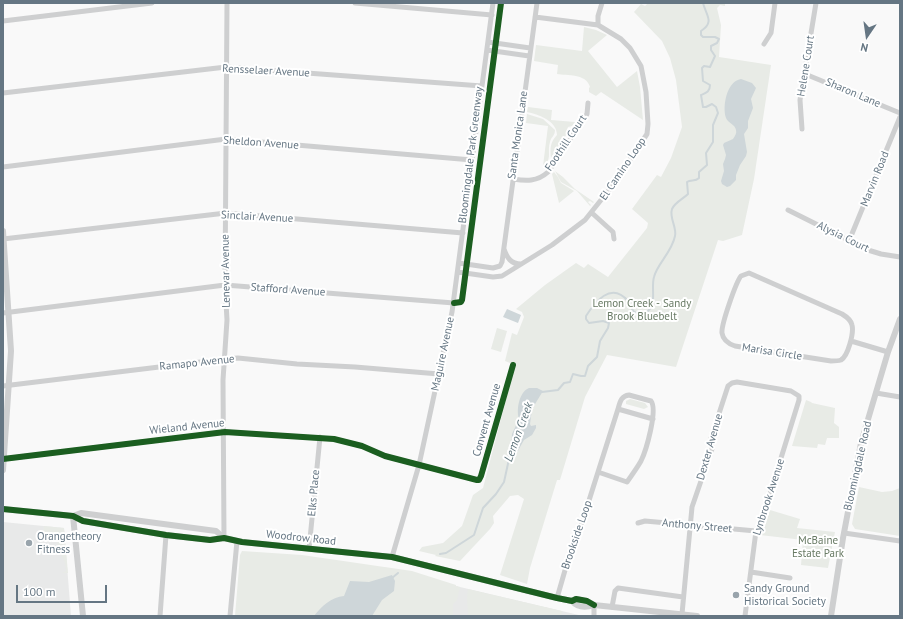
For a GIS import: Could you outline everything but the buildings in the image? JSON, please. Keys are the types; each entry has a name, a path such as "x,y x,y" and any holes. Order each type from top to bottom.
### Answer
{"street":[{"path":"3,21 152,3"},
{"name":"Lenevar Avenue","path":"224,538 224,380 227,320 225,285 227,3"},
{"path":"356,3 492,14"},
{"name":"Maguire Avenue","path":"392,557 419,465 454,303 493,3"},
{"name":"Santa Monica Lane","path":"459,263 493,268 498,267 502,262 512,179 537,3"},
{"path":"598,25 598,16 602,3"},
{"path":"764,44 771,33 775,3"},
{"name":"Helene Court","path":"802,129 800,100 816,3"},
{"name":"El Camino Loop","path":"458,272 494,277 502,276 552,245 592,213 614,185 647,134 648,124 646,92 641,66 637,58 621,39 598,25 535,17"},
{"path":"488,42 530,48"},
{"path":"487,50 529,56"},
{"name":"Rensselaer Avenue","path":"3,93 226,67 482,86"},
{"name":"Sharon Lane","path":"805,74 900,113"},
{"name":"Foothill Court","path":"512,179 526,181 535,180 548,172 587,114 588,103"},
{"name":"Marvin Road","path":"849,241 900,117"},
{"name":"Sheldon Avenue","path":"3,167 226,139 472,160"},
{"name":"Alysia Court","path":"788,210 868,250 900,257"},
{"name":"Sinclair Avenue","path":"3,239 226,213 463,233"},
{"path":"592,213 613,232 614,239"},
{"path":"3,231 6,313 11,351 6,386 3,470"},
{"path":"504,248 506,256 511,261 521,264"},
{"name":"Marisa Circle","path":"749,274 842,314 850,320 852,325 853,331 851,341 841,360 831,361 731,345 726,341 722,332 738,279 741,276 749,274"},
{"name":"Stafford Avenue","path":"6,313 225,285 454,303"},
{"name":"Bloomingdale Road","path":"831,616 844,533 861,443 888,352 898,329 900,319"},
{"path":"851,341 888,352"},
{"name":"Ramapo Avenue","path":"6,386 225,358 297,364 355,366 439,374"},
{"name":"Convent Avenue","path":"419,465 474,480 479,480 513,364"},
{"name":"Dexter Avenue","path":"682,614 692,507 712,449 711,438 728,386 737,382 791,392 798,396 799,405"},
{"path":"876,393 900,397"},
{"name":"Brookside Loop","path":"557,598 572,546 579,532 598,472 618,409 621,400 626,395 629,395 651,401 654,406 653,419 642,460 627,482 598,472"},
{"name":"Lynbrook Avenue","path":"745,616 756,531 764,513 799,405"},
{"path":"618,409 653,419"},
{"name":"Wieland Avenue","path":"3,459 225,432 320,437 348,442 362,446 385,456 419,465"},
{"name":"Elks Place","path":"309,549 320,437"},
{"name":"Woodrow Road","path":"3,509 73,516 83,521 166,535 210,540 224,538 238,541 392,557 572,601 575,606 586,608 594,605 697,616"},
{"name":"Woodrow Road","path":"73,516 81,513 166,523 216,531 224,538"},
{"path":"73,516 83,616"},
{"name":"Anthony Street","path":"638,523 645,521 756,531"},
{"path":"160,616 166,523"},
{"path":"844,533 900,541"},
{"path":"230,616 238,541"},
{"path":"750,572 790,578"},
{"path":"612,607 615,591 618,588 683,597"},
{"path":"594,605 594,616"}],"shaded area":[{"path":"3,522 64,528 71,616 3,616"},
{"path":"456,585 583,616 453,616 451,587"}],"green space":[{"name":"Lemon Creek - Sandy Brook Bluebelt","path":"648,3 725,3 725,6 720,5 717,8 721,25 719,57 771,65 754,179 742,235 723,241 718,240 676,367 607,355 585,397 560,480 557,480 530,568 527,584 500,575 524,499 518,495 510,496 493,516 494,523 490,529 460,561 419,551 422,547 443,543 462,526 473,495 483,488 515,365 505,361 512,333 517,335 524,317 522,312 516,309 545,285 576,263 584,268 588,264 608,277 647,228 648,223 632,209 657,175 661,177 671,158 682,127 676,80 670,58 662,41 634,12 641,4 645,6"},
{"path":"584,27 607,35 588,51 617,87 637,71 643,120 601,92 596,96 589,92 590,87 585,79 576,76 557,74 558,65 534,61 536,45 582,51"},
{"path":"528,107 552,110 551,120 575,122 572,126 568,127 568,132 551,158 551,146 557,135 556,130 554,126 546,119 536,114 527,112"},
{"path":"527,114 543,119 555,130 550,142 549,157 545,166 543,166 548,126 526,123"},
{"path":"555,171 575,189 594,202 588,202 591,205 590,206 577,191 561,182"},
{"path":"554,172 561,183 574,191 559,203 552,174"},
{"path":"497,328 507,331 501,352 491,349"},
{"path":"630,399 645,403 648,407 644,409 626,404 626,401"},
{"path":"806,400 812,403 835,408 834,423 839,427 839,438 827,438 825,445 818,444 817,448 792,446"},
{"path":"859,487 882,492 900,488 900,536 855,529 852,524"},
{"name":"McBaine Estate Park","path":"770,510 800,519 797,528 835,532 828,568 801,565 803,540 760,535 764,529"},
{"path":"44,526 64,528 68,573 62,573 66,571 65,564 62,556 56,548 58,544 56,538 50,534 43,537"},
{"path":"242,551 302,555 412,571 460,587 457,600 453,604 453,616 235,616 240,555"},
{"path":"468,589 562,611 561,616 468,616"}],"water":[{"path":"741,79 752,83 756,88 751,99 753,108 748,121 748,128 744,134 747,152 746,156 740,165 736,175 736,180 727,187 722,184 721,181 724,171 723,164 726,155 723,145 724,143 733,139 736,131 734,126 726,118 725,101 732,84"},
{"path":"507,309 521,315 518,323 503,317"},
{"path":"529,388 537,388 543,391 532,409 530,424 531,426 536,425 536,428 532,435 524,440 515,456 508,461 506,459 511,449 512,434 519,419 519,402 523,393"},
{"path":"392,575 395,581 394,591 382,600 372,616 314,616 327,603 335,598 344,596 350,581 369,582"}],"waterway":[{"name":"Lemon Creek","path":"542,392 558,390 564,383 570,382 573,374 585,376 588,366 597,357 600,341 608,328 609,323 603,321 589,323 586,316 599,300 610,293 616,293 622,295 628,301 634,312 641,314 647,312 652,304 654,277 658,267 671,247 675,236 675,229 671,216 672,209 677,202 688,194 687,182 699,178 699,172 707,165 706,153 713,142 713,125 718,113 716,107 712,104 703,107 701,95 706,93 710,87 710,85 703,81 702,68 704,66 710,67 715,56 711,50 711,46 717,43 719,39 715,37 703,37 701,35 701,31 708,25 709,21 703,3"},
{"name":"Lemon Creek","path":"440,554 446,553 474,535 483,508 496,494 504,482 509,459"},
{"name":"Lemon Creek","path":"392,578 398,573"}],"cycle path":[{"name":"Bloomingdale Park Greenway","path":"454,303 461,302 462,300 501,3"},
{"path":"3,459 225,432 334,439 362,446 385,456 479,480 513,365"},
{"path":"3,509 73,516 83,521 166,535 210,540 224,538 242,542 392,557 557,598 572,601 576,599 587,601 594,605"}],"place":[{"name":"Orangetheory Fitness","path":"29,543"},
{"name":"Sandy Ground Historical Society","path":"736,595"}]}
